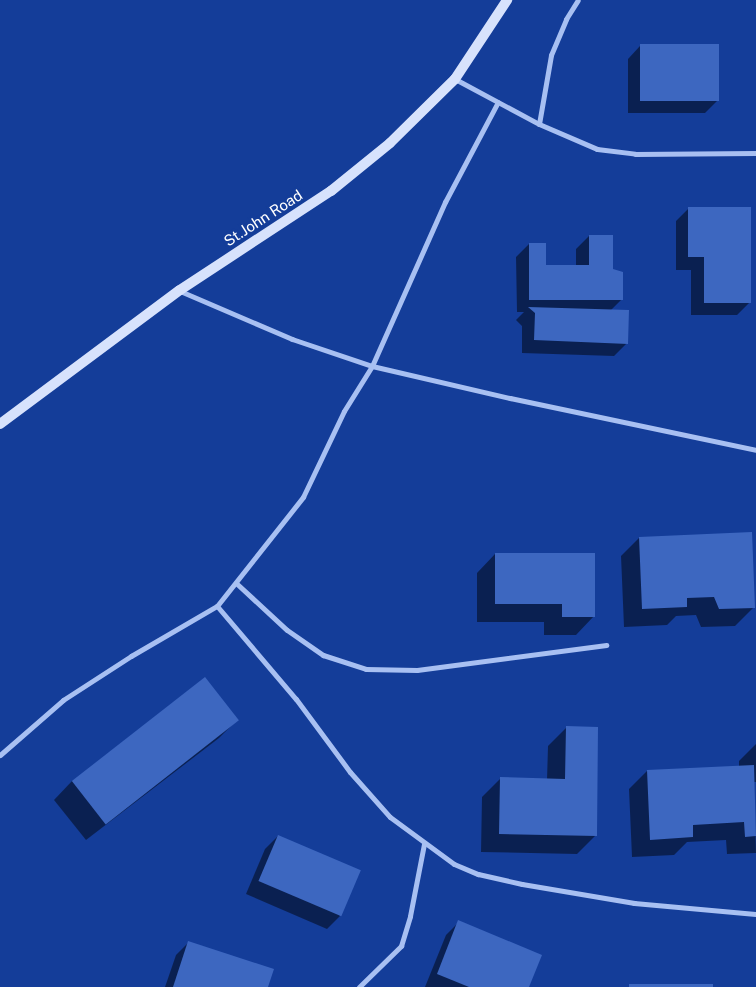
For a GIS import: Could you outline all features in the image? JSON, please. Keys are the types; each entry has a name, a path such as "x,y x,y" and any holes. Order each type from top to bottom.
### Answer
{"street":[{"name":"St.John Road","path":"0,424 180,290 331,191 390,143 455,79 507,0"},
{"path":"539,124 551,55 566,19 578,0"},
{"path":"455,79 539,124 597,149 635,154 756,153"},
{"path":"0,754 64,700 131,656 217,606 303,498 344,411 372,366 445,202 498,102"},
{"path":"180,290 292,339 372,366 539,405 756,450"},
{"path":"236,583 287,630 323,654 366,669 417,670 606,645"},
{"path":"217,606 296,699 350,772 390,817 424,844 454,864 478,874 522,884 634,903 756,914"},
{"path":"359,987 401,946 410,916 424,844"}],"building":[{"path":"640,44 719,44 719,101 640,101"},
{"path":"688,207 751,207 751,303 704,303 704,257 688,257"},
{"path":"589,235 613,235 613,269 623,272 623,300 529,300 529,243 546,243 546,265 589,265"},
{"path":"528,307 629,310 628,344 534,340 535,313"},
{"path":"752,532 755,608 719,609 714,597 687,598 687,607 642,609 639,537"},
{"path":"495,553 595,553 595,617 562,617 562,604 495,604"},
{"path":"205,677 239,720 106,824 72,781"},
{"path":"566,726 598,727 597,836 499,834 500,777 565,779"},
{"path":"754,765 756,836 745,837 744,822 693,825 693,837 650,840 647,770"},
{"path":"278,835 361,870 341,916 258,881"},
{"path":"458,920 542,955 529,987 469,987 437,974"},
{"path":"188,941 274,969 268,987 173,987"},
{"path":"629,984 713,984 713,987 629,987"}]}
